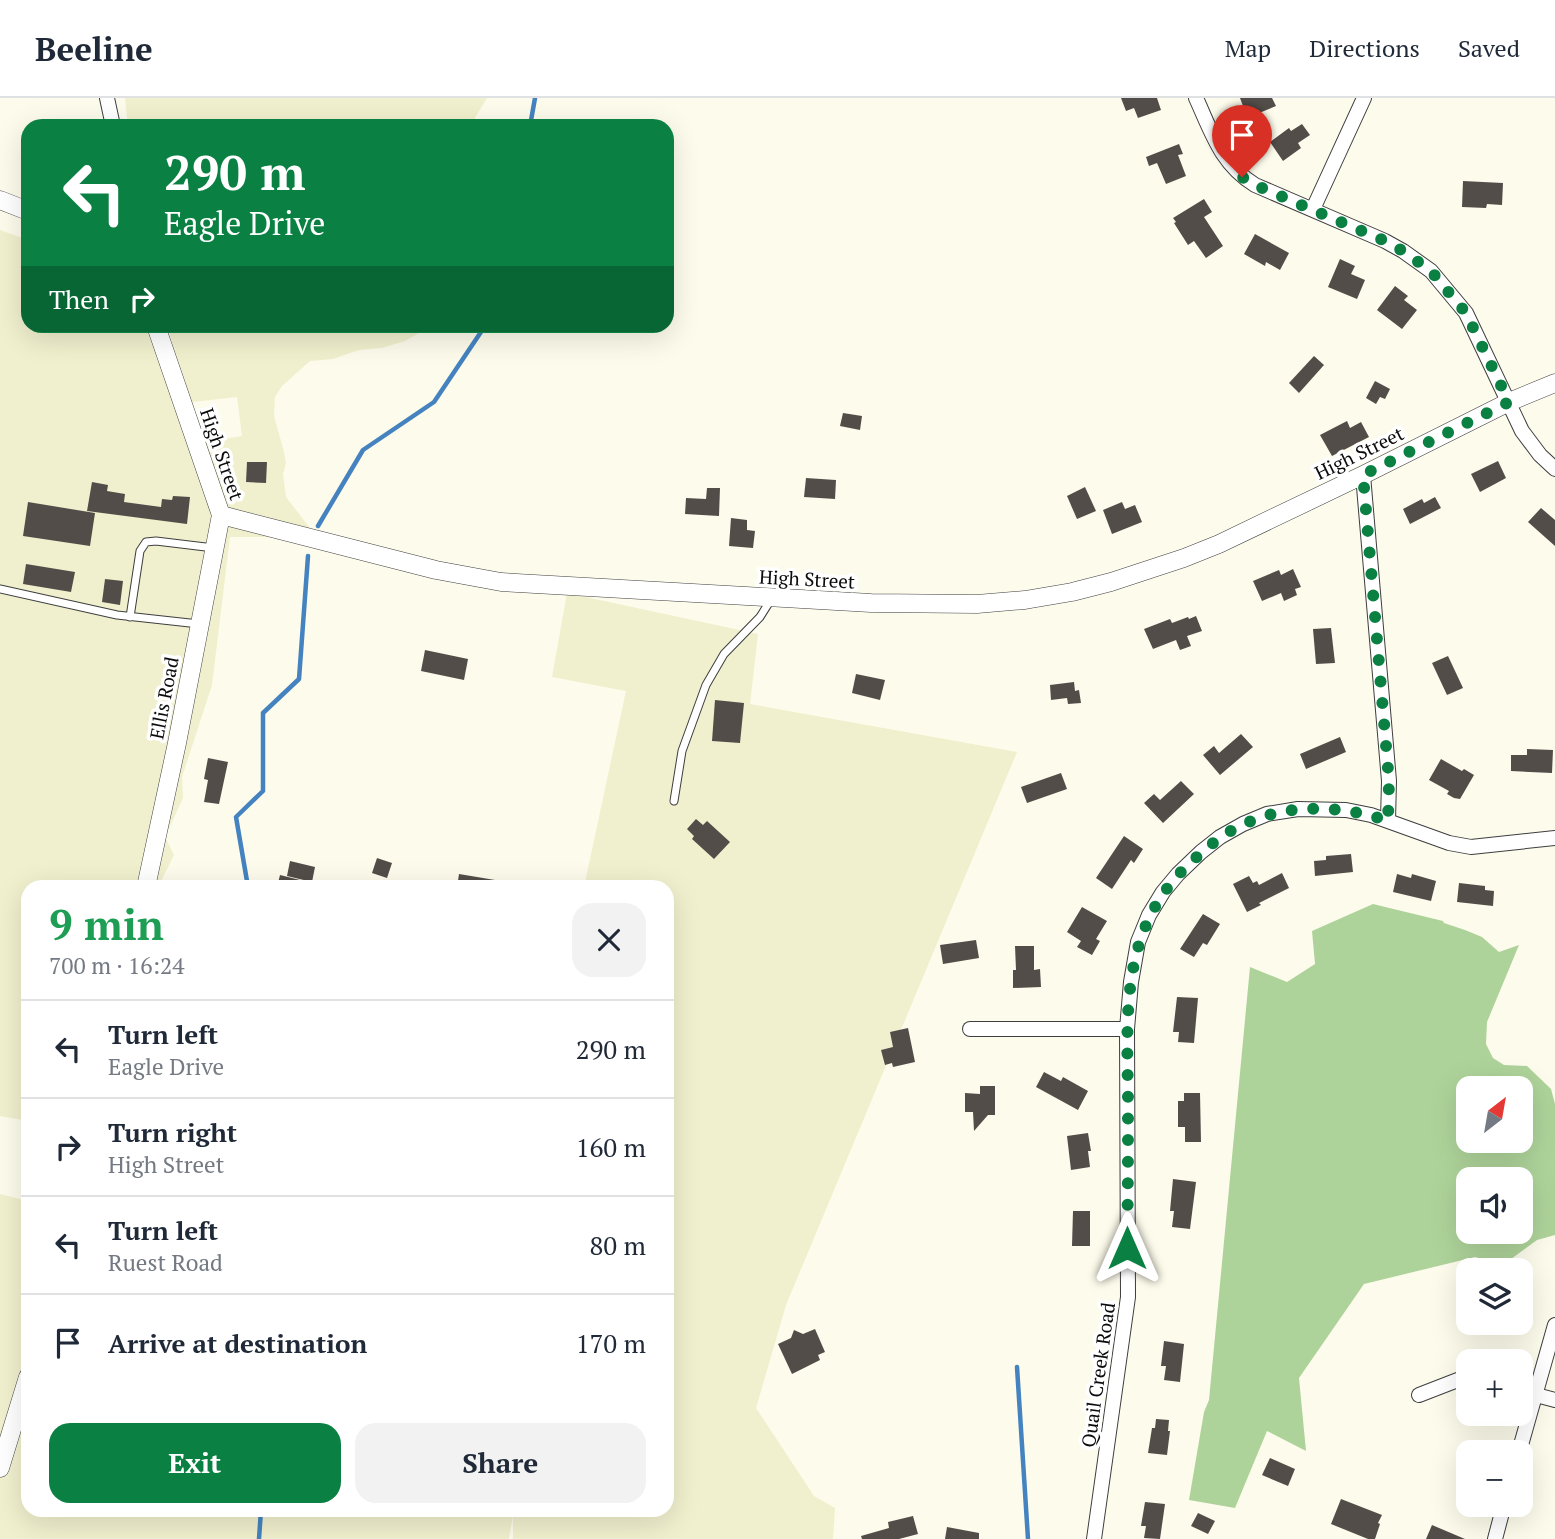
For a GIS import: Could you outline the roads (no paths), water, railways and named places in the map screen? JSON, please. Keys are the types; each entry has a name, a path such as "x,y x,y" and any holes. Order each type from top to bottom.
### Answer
{"street":[{"path":"107,98 112,119"},
{"path":"1196,98 1223,155 1242,177 1385,241 1431,271 1466,313 1522,431 1540,455 1555,469"},
{"path":"1313,209 1364,98"},
{"path":"0,200 21,208"},
{"name":"High Street","path":"158,333 221,515 436,570 501,582 871,603 954,604 1025,600 1111,582 1219,544 1509,402 1555,383"},
{"path":"1363,475 1389,781 1388,821"},
{"name":"Ellis Road","path":"148,880 221,515"},
{"name":"Quail Creek Road","path":"1094,1539 1128,1297 1127,1029 1130,982 1138,942 1149,915 1163,892 1178,874 1220,837 1242,824 1268,814 1298,809 1346,810 1371,815 1439,840 1471,847 1555,838"},
{"path":"970,1029 1127,1029"},
{"path":"1533,1380 1555,1325"},
{"path":"1419,1395 1456,1381"},
{"path":"1533,1393 1555,1400"},
{"path":"0,1468 21,1400"},
{"path":"1494,1539 1500,1517"}],"lane":[{"path":"131,617 141,551 146,542 215,548"},
{"path":"0,589 104,613 200,624"},
{"path":"674,802 682,751 706,685 723,654 760,617 772,597"}],"waterway":[{"path":"531,119 535,98"},
{"path":"318,526 363,450 434,402 480,333"},
{"path":"247,880 236,817 263,791 263,713 299,679 308,556"},
{"path":"1017,1367 1028,1539"},
{"path":"259,1539 261,1517"}]}
